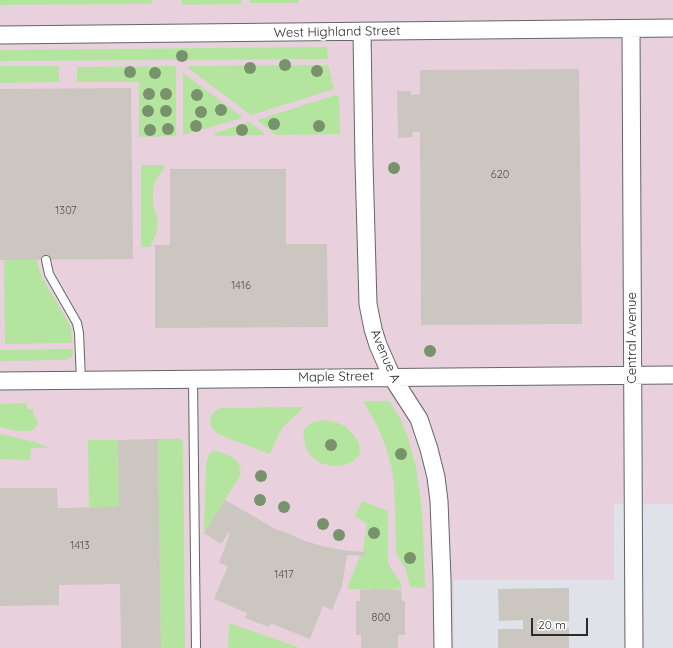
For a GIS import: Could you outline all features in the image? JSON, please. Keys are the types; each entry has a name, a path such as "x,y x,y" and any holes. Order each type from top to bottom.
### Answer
{"street":[{"name":"West Highland Street","path":"0,35 673,28"},
{"name":"Central Avenue","path":"631,29 634,648"},
{"name":"Avenue A","path":"362,31 366,272 368,304 373,329 392,377 418,419 429,449 436,477 439,501 442,572 443,648"},
{"name":"Maple Street","path":"0,381 673,375"}],"lane":[{"path":"46,260 49,274 77,324 79,333 80,380"},
{"path":"193,379 196,648"}],"shaded area":[{"path":"0,0 673,0 673,504 614,504 614,580 454,580 454,648 0,648"}],"green space":[{"path":"0,0 152,0 152,4 0,5"},
{"path":"182,0 241,0 241,4 182,5"},
{"path":"249,0 299,0 299,3 249,3"},
{"path":"327,47 328,59 0,61 0,50"},
{"path":"328,65 334,89 251,115 188,68 190,66"},
{"path":"0,66 59,66 59,82 0,83"},
{"path":"176,66 176,136 139,137 139,82 77,82 77,67"},
{"path":"183,73 242,117 242,118 183,135"},
{"path":"336,95 339,97 340,134 276,135 257,120"},
{"path":"249,122 263,132 264,135 216,136 214,134 215,133"},
{"path":"141,165 164,165 164,168 154,184 153,205 158,219 156,234 150,247 141,247"},
{"path":"4,260 37,260 43,279 71,327 72,343 5,344"},
{"path":"73,349 72,357 66,360 0,361 0,350"},
{"path":"363,401 389,401 400,418 408,438 416,468 421,502 425,588 410,587 406,570 396,553 394,483 391,465 377,425"},
{"path":"27,403 27,409 33,409 34,416 37,420 37,425 33,430 16,431 0,427 0,404"},
{"path":"304,407 283,427 270,454 217,433 212,428 210,422 211,416 215,411 221,408"},
{"path":"324,420 345,426 355,436 359,444 360,455 353,461 345,465 334,466 322,464 312,457 306,448 303,430 311,423"},
{"path":"0,434 35,442 49,448 31,448 30,460 0,459"},
{"path":"158,439 179,439 183,442 185,648 161,648"},
{"path":"88,440 118,440 119,507 89,508"},
{"path":"213,451 218,451 233,458 238,462 241,471 240,476 204,533 206,464 209,454"},
{"path":"362,501 388,511 388,562 401,583 401,588 390,590 347,589 360,556 365,556 366,552 363,552 367,524 355,516"},
{"path":"229,623 300,648 228,648"}],"building":[{"path":"579,69 582,324 421,325 420,132 412,132 413,137 398,138 397,91 411,91 411,95 420,94 420,70"},
{"path":"131,88 133,259 0,260 0,89"},
{"path":"170,169 286,169 286,244 327,244 328,327 155,328 155,245 170,245"},
{"path":"158,439 161,648 121,648 120,584 59,585 59,605 0,606 0,488 57,488 58,508 119,507 118,440"},
{"path":"225,500 279,531 280,530 305,541 348,551 366,552 365,556 347,555 342,586 332,610 323,606 310,639 270,623 269,627 245,618 247,613 214,599 228,566 219,563 230,533 229,532 221,544 204,533"},
{"path":"569,588 569,621 546,621 546,629 569,628 569,648 498,648 498,629 523,629 523,620 499,621 498,589"},
{"path":"360,590 401,590 402,601 405,601 405,635 398,635 398,648 361,648 361,635 356,635 356,601 360,601"}]}
